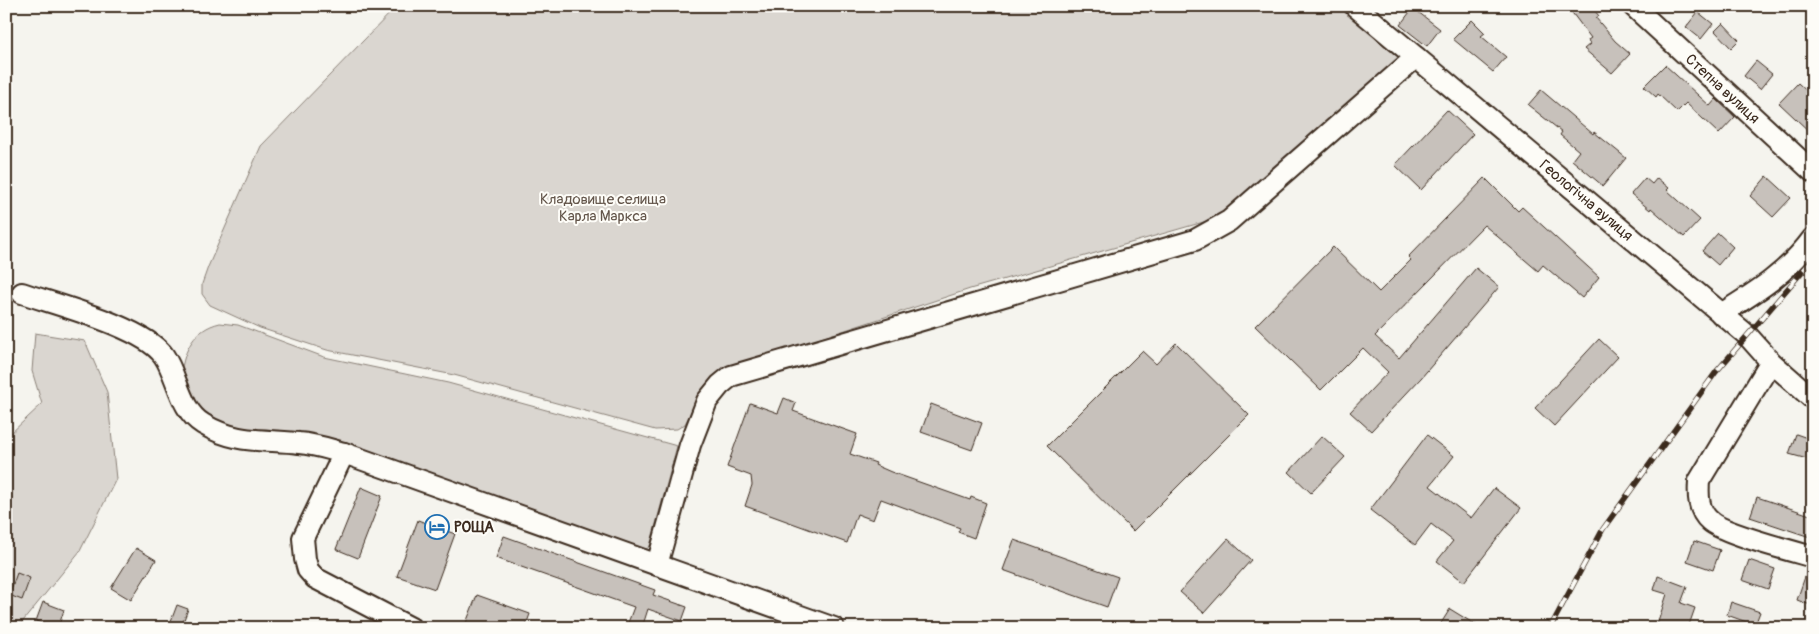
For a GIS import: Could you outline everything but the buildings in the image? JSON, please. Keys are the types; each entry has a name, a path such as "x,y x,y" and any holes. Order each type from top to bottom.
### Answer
{"street":[{"name":"Геологічна вулиця","path":"1356,6 1747,335 1771,362 1813,400"},
{"name":"Степна вулиця","path":"1633,6 1813,172"},
{"path":"658,565 690,444 707,401 720,385 731,376 1195,240 1229,221 1416,57"},
{"path":"1721,314 1767,286 1797,259 1813,238"},
{"path":"22,293 123,328 145,338 163,355 192,416 224,435 245,440 299,443 344,453 830,627"},
{"path":"1771,362 1699,481 1698,500 1709,521 1732,532 1813,557"},
{"path":"344,453 304,538 305,559 308,570 315,578 411,628"}],"green space":[{"name":"Кладовище селища Карла Маркса","path":"397,6 1342,6 1401,57 1304,148 1214,219 970,289 727,369 714,376 703,388 685,424 677,429 655,430 454,375 327,350 260,328 210,305 202,294 202,284 208,267 261,146"},
{"path":"220,323 238,325 324,357 448,383 677,446 650,546 644,551 230,428 211,417 199,407 181,374 188,349 197,335 203,330"},
{"path":"35,333 85,341 107,392 116,479 80,551 19,626 6,628 6,434 10,434 42,404 32,371"}],"railway":[{"path":"1550,628 1603,529 1716,372 1813,259"}],"place":[{"name":"РОЩА","path":"437,527"}]}
